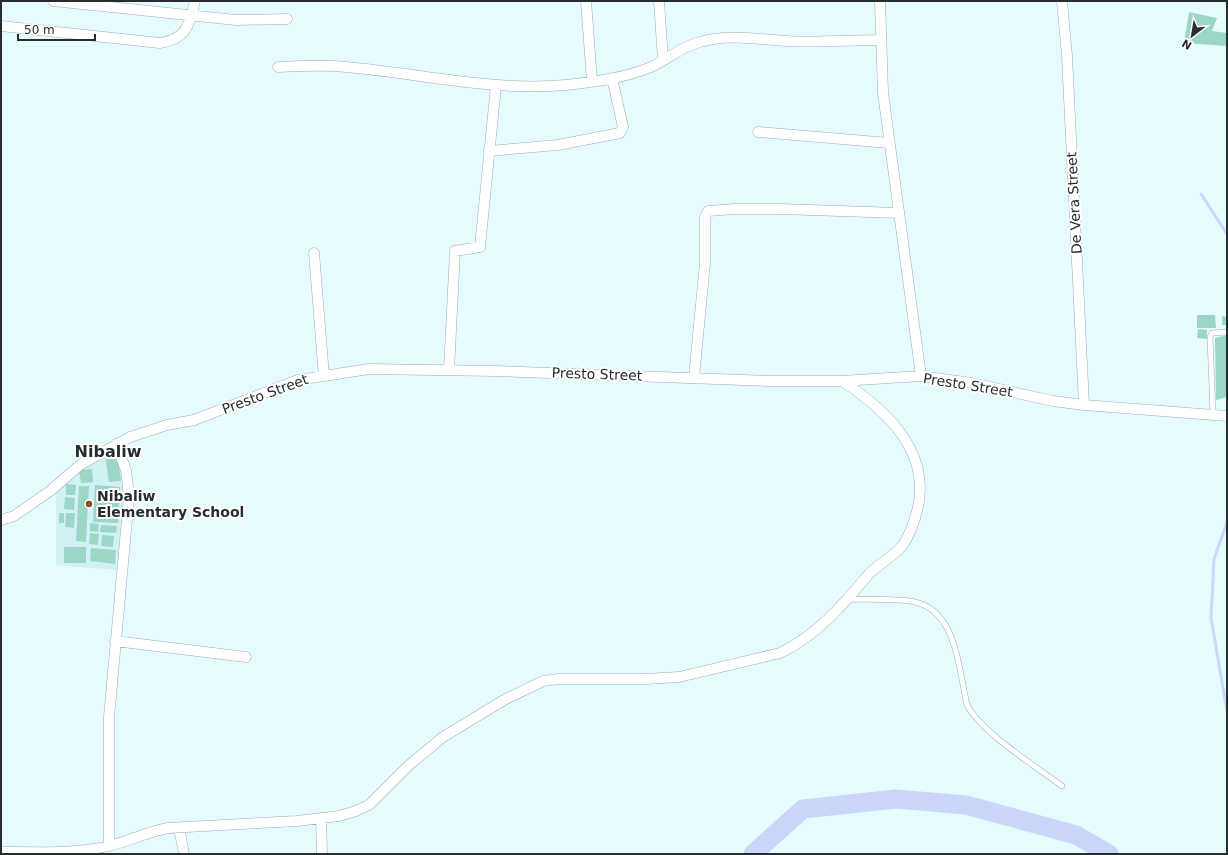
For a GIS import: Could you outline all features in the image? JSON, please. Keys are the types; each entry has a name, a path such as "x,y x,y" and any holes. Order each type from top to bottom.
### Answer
{"street":[{"path":"53,1 236,20 287,19"},
{"path":"1,26 160,43 179,38 184,33 195,1"},
{"path":"586,1 592,81"},
{"path":"659,1 663,60"},
{"path":"880,1 881,66 889,143 921,376"},
{"name":"De Vera Street","path":"1062,1 1067,56 1084,405"},
{"path":"278,67 333,66 496,85 566,85 612,78 637,72 698,42 733,37 751,37 786,41 881,40"},
{"path":"489,151 558,145 620,133 623,127 612,78"},
{"path":"449,370 455,252 480,247 496,85"},
{"path":"758,132 889,143"},
{"path":"694,377 705,263 705,217 708,211 773,209 899,214"},
{"path":"314,253 324,376"},
{"name":"Presto Street","path":"1,520 14,516 22,511 50,491 80,465 116,444 144,431 194,420 234,406 280,386 298,380 369,369 694,377 769,381 842,381 921,376 972,383 1084,405 1227,416"},
{"path":"1,852 69,851 109,846 150,831 297,821 339,816 369,805 408,766 443,737 504,700 543,681 560,679 645,680 679,677 780,653 795,646 811,634 847,599 872,570 894,554 903,545 916,519 922,482 919,467 913,452 896,427 882,411 868,398 842,381"},
{"path":"109,846 109,717 129,497 126,470 116,444"},
{"path":"115,641 246,657"},
{"path":"321,818 322,854"},
{"path":"179,828 184,854"}],"lane":[{"path":"1212,414 1210,337 1212,333 1227,332"},
{"path":"847,599 914,602 925,605 940,617 951,634 967,705 972,715 986,729 1062,786"}],"shaded area":[{"name":"Nibaliw Elementary School","path":"115,448 124,468 122,520 117,570 56,565 56,488 73,471"}],"building":[{"path":"1189,12 1217,18 1212,31 1227,33 1227,46 1184,43"},
{"path":"1197,315 1215,315 1216,328 1197,328"},
{"path":"1222,316 1227,317 1227,325 1222,325"},
{"path":"1198,329 1207,330 1207,339 1197,338"},
{"path":"1227,335 1227,397 1216,400 1215,338"},
{"path":"117,453 121,481 109,482 105,455"},
{"path":"92,469 93,482 81,483 79,470"},
{"path":"66,484 76,485 75,495 66,495"},
{"path":"95,485 120,487 118,523 93,522"},
{"path":"79,486 89,486 86,542 76,541"},
{"path":"65,497 75,498 74,510 64,509"},
{"path":"59,513 64,513 64,523 59,523"},
{"path":"66,513 75,513 74,528 65,527"},
{"path":"90,523 99,524 98,532 90,531"},
{"path":"101,525 117,526 116,533 100,532"},
{"path":"90,533 99,534 98,545 89,544"},
{"path":"102,535 114,536 113,547 101,546"},
{"path":"64,547 86,547 86,563 64,563"},
{"path":"91,548 116,550 115,564 90,561"}],"waterway":[{"path":"1201,194 1227,234"},
{"path":"1227,522 1214,559 1211,618 1227,711"},
{"path":"753,854 803,809 896,799 966,805 1076,835 1109,854"}],"place":[{"name":"Nibaliw Elementary School","path":"89,504"}],"district":[{"name":"Nibaliw","path":"108,451"}]}
